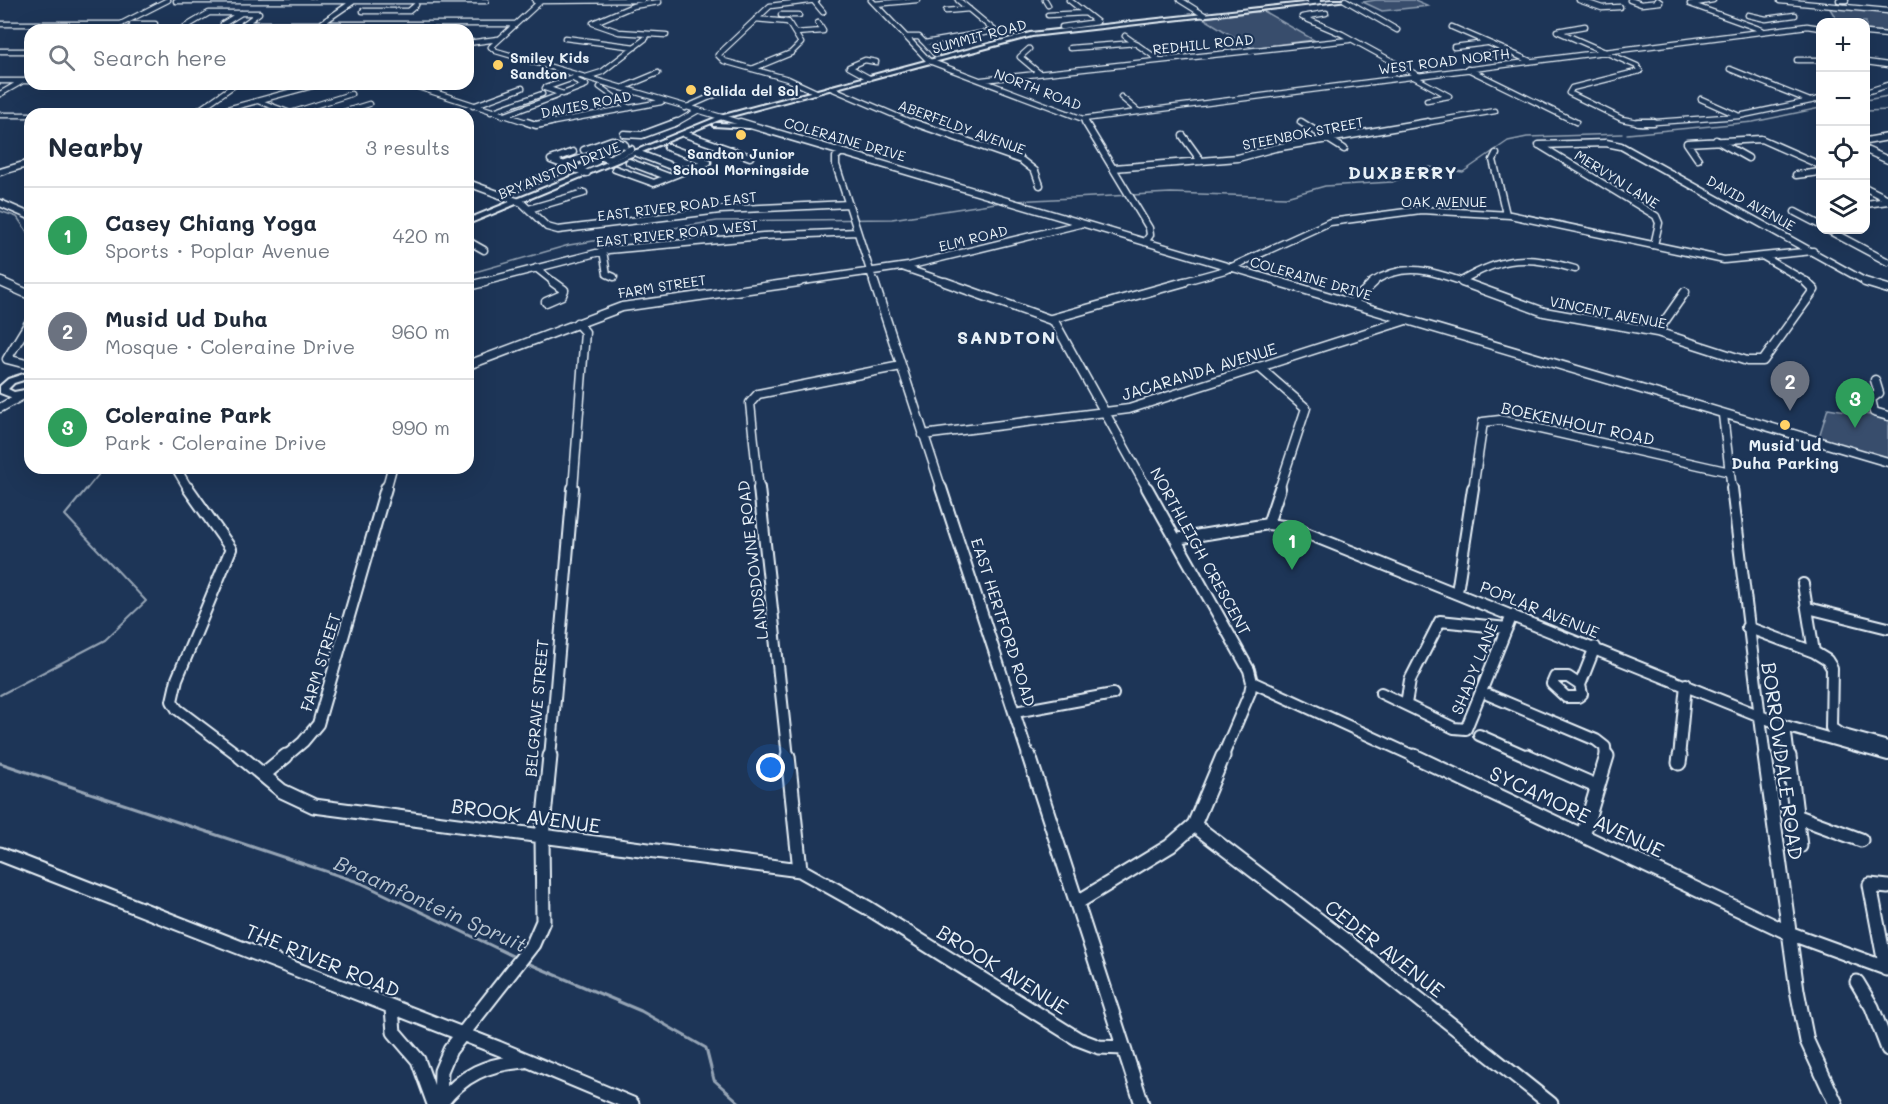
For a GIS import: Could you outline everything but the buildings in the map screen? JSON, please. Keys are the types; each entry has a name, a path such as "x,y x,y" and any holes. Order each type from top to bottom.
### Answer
{"main road":[{"name":"SUMMIT ROAD","path":"723,118 1036,33 1312,1 1345,0"},
{"name":"BRYANSTON DRIVE","path":"664,145 723,118"},
{"name":"BRYANSTON DRIVE","path":"474,220 636,151 664,145 723,118"},
{"path":"702,126 728,124 749,126"},
{"path":"24,373 6,384 1,391 14,395 24,393"}],"street":[{"path":"121,24 172,0 486,1"},
{"path":"491,47 535,0 657,1 632,6 594,25 639,35 666,35"},
{"path":"491,47 513,24 542,0"},
{"path":"816,92 792,80 724,61 718,56 772,5 815,0 822,12"},
{"path":"873,2 917,0"},
{"path":"925,43 995,31 958,0"},
{"path":"1062,27 1096,23 1069,0"},
{"path":"1180,0 1204,15"},
{"path":"1345,0 1397,30"},
{"path":"1579,0 1600,8 1622,6 1605,0"},
{"path":"1630,0 1646,4 1660,1 1657,0"},
{"path":"1710,0 1689,4 1762,30"},
{"path":"1780,0 1888,11"},
{"path":"1780,0 1807,27"},
{"path":"1839,0 1845,0 1850,7"},
{"path":"321,24 354,1"},
{"name":"NORTH ROAD","path":"873,2 928,61 1083,119 1149,228 1150,235 1145,242"},
{"path":"357,15 372,4"},
{"path":"377,21 394,5"},
{"path":"395,22 416,5"},
{"path":"776,20 785,9 795,8"},
{"path":"946,11 969,9"},
{"path":"363,11 409,11"},
{"path":"213,20 225,12"},
{"path":"223,24 243,12"},
{"path":"190,24 207,13 259,13 246,24"},
{"path":"1048,15 1085,13"},
{"path":"1326,13 1302,17 1349,39 1449,96 1427,100"},
{"path":"781,15 799,15"},
{"path":"1748,15 1765,19 1795,15"},
{"path":"344,24 352,19"},
{"path":"752,69 797,50 801,43 788,22 756,19"},
{"path":"795,33 823,31 818,23"},
{"path":"0,24 155,24"},
{"path":"246,24 513,24"},
{"path":"1585,26 1557,31 1637,66 1640,71 1572,88 1569,91 1622,119 1636,122 1739,116 1816,100"},
{"path":"1452,27 1530,62"},
{"name":"WEST ROAD NORTH","path":"1083,119 1468,69 1816,28"},
{"path":"1870,33 1888,35"},
{"path":"1125,36 1159,60"},
{"path":"474,41 499,37"},
{"path":"907,37 919,37 936,55"},
{"path":"565,38 635,47"},
{"path":"585,78 602,72 646,38"},
{"name":"REDHILL ROAD","path":"982,81 1039,73 1078,72 1159,60 1349,39"},
{"path":"1070,48 1136,43"},
{"path":"1454,47 1489,43"},
{"name":"COLERAINE DRIVE","path":"491,47 585,78 1888,462"},
{"path":"1029,50 1020,57 1039,73"},
{"path":"0,51 24,51"},
{"path":"1474,56 1508,52"},
{"path":"869,78 849,67 866,59 876,62"},
{"path":"1797,60 1816,60"},
{"path":"1870,63 1888,65"},
{"path":"1468,69 1576,123"},
{"path":"1730,69 1810,101"},
{"path":"622,88 658,73"},
{"path":"15,81 24,76"},
{"path":"570,79 586,85 563,94 546,89 547,87 570,79 579,76"},
{"path":"0,81 23,81"},
{"path":"0,94 23,81"},
{"path":"1870,91 1888,85"},
{"path":"600,87 629,108"},
{"path":"473,106 522,88"},
{"name":"ABERFELDY AVENUE","path":"831,88 937,133 1024,161 1035,171 1040,185"},
{"path":"624,134 635,139 681,121 692,109 728,89"},
{"path":"202,108 227,90"},
{"path":"232,108 297,90"},
{"name":"DAVIES ROAD","path":"426,90 503,116 543,126 665,101"},
{"path":"309,108 351,93"},
{"path":"491,112 542,94"},
{"path":"503,116 557,96"},
{"path":"1121,97 1139,112"},
{"path":"1701,99 1739,116"},
{"path":"258,101 276,108"},
{"path":"356,108 369,104"},
{"name":"STEENBOK STREET","path":"1114,168 1238,158 1275,148 1495,111"},
{"path":"0,115 24,115"},
{"path":"1301,122 1344,149"},
{"path":"685,134 750,157"},
{"path":"1183,136 1201,161"},
{"path":"1870,140 1888,137"},
{"path":"1698,159 1687,143 1753,139 1771,141 1816,163"},
{"path":"500,195 563,167 612,140 684,171"},
{"path":"1716,141 1748,158"},
{"name":"MERVYN LANE","path":"1605,143 1539,145 1656,216 1659,223 1654,245"},
{"name":"DAVID AVENUE","path":"1605,143 1621,146 1886,289"},
{"path":"624,144 596,155 608,159 636,151"},
{"path":"664,145 719,166"},
{"path":"573,152 551,160 563,167 587,173"},
{"name":"EAST HERTFORD ROAD","path":"841,152 835,162 1142,1104"},
{"path":"1870,152 1888,160"},
{"path":"1496,154 1493,160 1506,214"},
{"path":"577,170 597,161"},
{"path":"629,162 669,177"},
{"path":"615,169 651,183 708,162"},
{"path":"0,172 24,165"},
{"path":"1796,175 1816,173"},
{"path":"474,185 519,201"},
{"path":"1870,190 1888,200"},
{"path":"528,209 584,193"},
{"path":"1870,203 1888,200"},
{"name":"EAST RIVER ROAD EAST","path":"519,201 547,227 565,230 720,210 849,204"},
{"path":"0,203 24,213"},
{"name":"OAK AVENUE","path":"1051,319 1232,268 1333,221 1424,210 1506,214 1725,260 1813,251"},
{"path":"1795,212 1816,222"},
{"name":"EAST RIVER ROAD WEST","path":"474,284 603,251 763,236 855,224"},
{"name":"ELM ROAD","path":"870,270 902,267 1082,224"},
{"path":"1836,234 1888,262"},
{"path":"474,244 484,250"},
{"path":"603,251 607,274 614,277"},
{"name":"VINCENT AVENUE","path":"1352,303 1370,282 1387,275 1431,270 1544,312 1657,332 1747,361 1766,360 1814,290 1809,284 1764,257"},
{"path":"1461,281 1515,258 1541,259 1575,269"},
{"path":"902,267 1051,319"},
{"path":"536,268 564,290 562,295 546,302"},
{"name":"FARM STREET","path":"474,363 611,310 870,270"},
{"path":"0,281 24,291"},
{"path":"1657,332 1685,292"},
{"path":"577,323 585,332 593,322 611,310"},
{"name":"NORTHLEIGH CRESCENT","path":"1051,319 1244,657 1252,682"},
{"name":"JACARANDA AVENUE","path":"923,435 1141,406 1407,320"},
{"path":"24,331 7,359 24,371"},
{"name":"BELGRAVE STREET","path":"440,1104 441,1071 450,1050 533,944 544,916 542,837 558,675 585,332"},
{"name":"LANDSDOWNE ROAD","path":"800,870 750,403 758,394 771,390 901,366"},
{"path":"1259,367 1293,394 1306,408 1268,524"},
{"path":"1875,380 1879,393 1871,399 1874,412 1888,416"},
{"path":"0,408 24,395"},
{"name":"BORROWDALE ROAD","path":"1723,415 1758,714 1789,933 1807,1041 1836,1104"},
{"name":"BOEKENHOUT ROAD","path":"1457,592 1483,422 1486,420 1500,420 1730,472"},
{"name":"BROOK AVENUE","path":"178,474 231,549 177,679 172,701 177,709 264,774 289,796 314,806 800,870 868,908 1078,1038 1099,1047 1124,1048"},
{"name":"FARM STREET","path":"264,774 303,742 318,724 390,474"},
{"name":"POPLAR AVENUE","path":"1176,539 1268,524 1291,527 1595,647 1785,726 1888,755"},
{"path":"1803,584 1814,652"},
{"path":"1808,608 1888,628"},
{"name":"SHADY LANE","path":"1406,704 1454,728 1466,729 1512,615"},
{"path":"1382,693 1406,704 1410,680 1440,621 1507,628"},
{"path":"1747,627 1814,652 1827,660 1832,668 1831,728 1840,734 1888,747"},
{"path":"1580,685 1595,647"},
{"path":"1078,902 1170,846 1194,825 1209,793 1252,682"},
{"name":"SYCAMORE AVENUE","path":"1252,682 1789,933 1887,969"},
{"path":"1679,763 1686,684"},
{"path":"1015,712 1113,694"},
{"path":"1489,695 1602,743 1607,755 1583,835"},
{"path":"1785,726 1800,846"},
{"path":"1479,735 1596,786"},
{"path":"1796,816 1861,840"},
{"name":"CEDER AVENUE","path":"1194,825 1346,941 1551,1104"},
{"name":"THE RIVER ROAD","path":"0,854 110,895 392,1009 527,1060 632,1104"},
{"path":"1887,969 1870,885 1888,887"},
{"path":"1857,982 1872,1007 1888,1049"},
{"path":"392,1009 394,1032 422,1066 434,1104"},
{"path":"440,1104 455,1084 478,1068 502,1062 527,1060"}],"shaded area":[{"path":"1415,0 1429,6 1382,11 1363,2"},
{"path":"1829,7 1888,12 1888,32 1870,30 1870,18 1836,18"},
{"path":"1263,11 1314,40 1252,48 1203,18"},
{"path":"1828,408 1888,418 1888,459 1819,437"}],"waterway":[{"path":"1870,99 1888,96"},
{"path":"1627,134 1753,122 1816,109"},
{"path":"1870,111 1888,110"},
{"path":"1014,201 1171,193 1286,197 1325,186 1392,182 1429,167 1463,172 1508,141 1527,137 1622,134"},
{"path":"474,272 569,245 717,221 892,219 1002,202"},
{"name":"Braamfontein Spruit","path":"0,211 17,217 24,227"},
{"name":"Braamfontein Spruit","path":"86,490 99,474"},
{"name":"Braamfontein Spruit","path":"0,695 105,640 146,601 65,515 87,488"},
{"name":"Braamfontein Spruit","path":"0,763 361,883 517,958"},
{"name":"Braamfontein Spruit","path":"525,962 641,1011 706,1048 714,1080 741,1104"}],"place":[{"name":"Smiley Kids Sandton","path":"498,65"},
{"name":"Salida del Sol","path":"691,90"},
{"name":"Sandton Junior School Morningside","path":"741,135"},
{"name":"Musid Ud Duha","path":"1790,411"},
{"name":"Musid Ud Duha Parking","path":"1785,425"},
{"name":"Coleraine Park","path":"1855,428"},
{"name":"Casey Chiang Yoga","path":"1292,570"}],"district":[{"name":"DUXBERRY","path":"1403,172"},
{"name":"SANDTON","path":"1007,337"}]}
